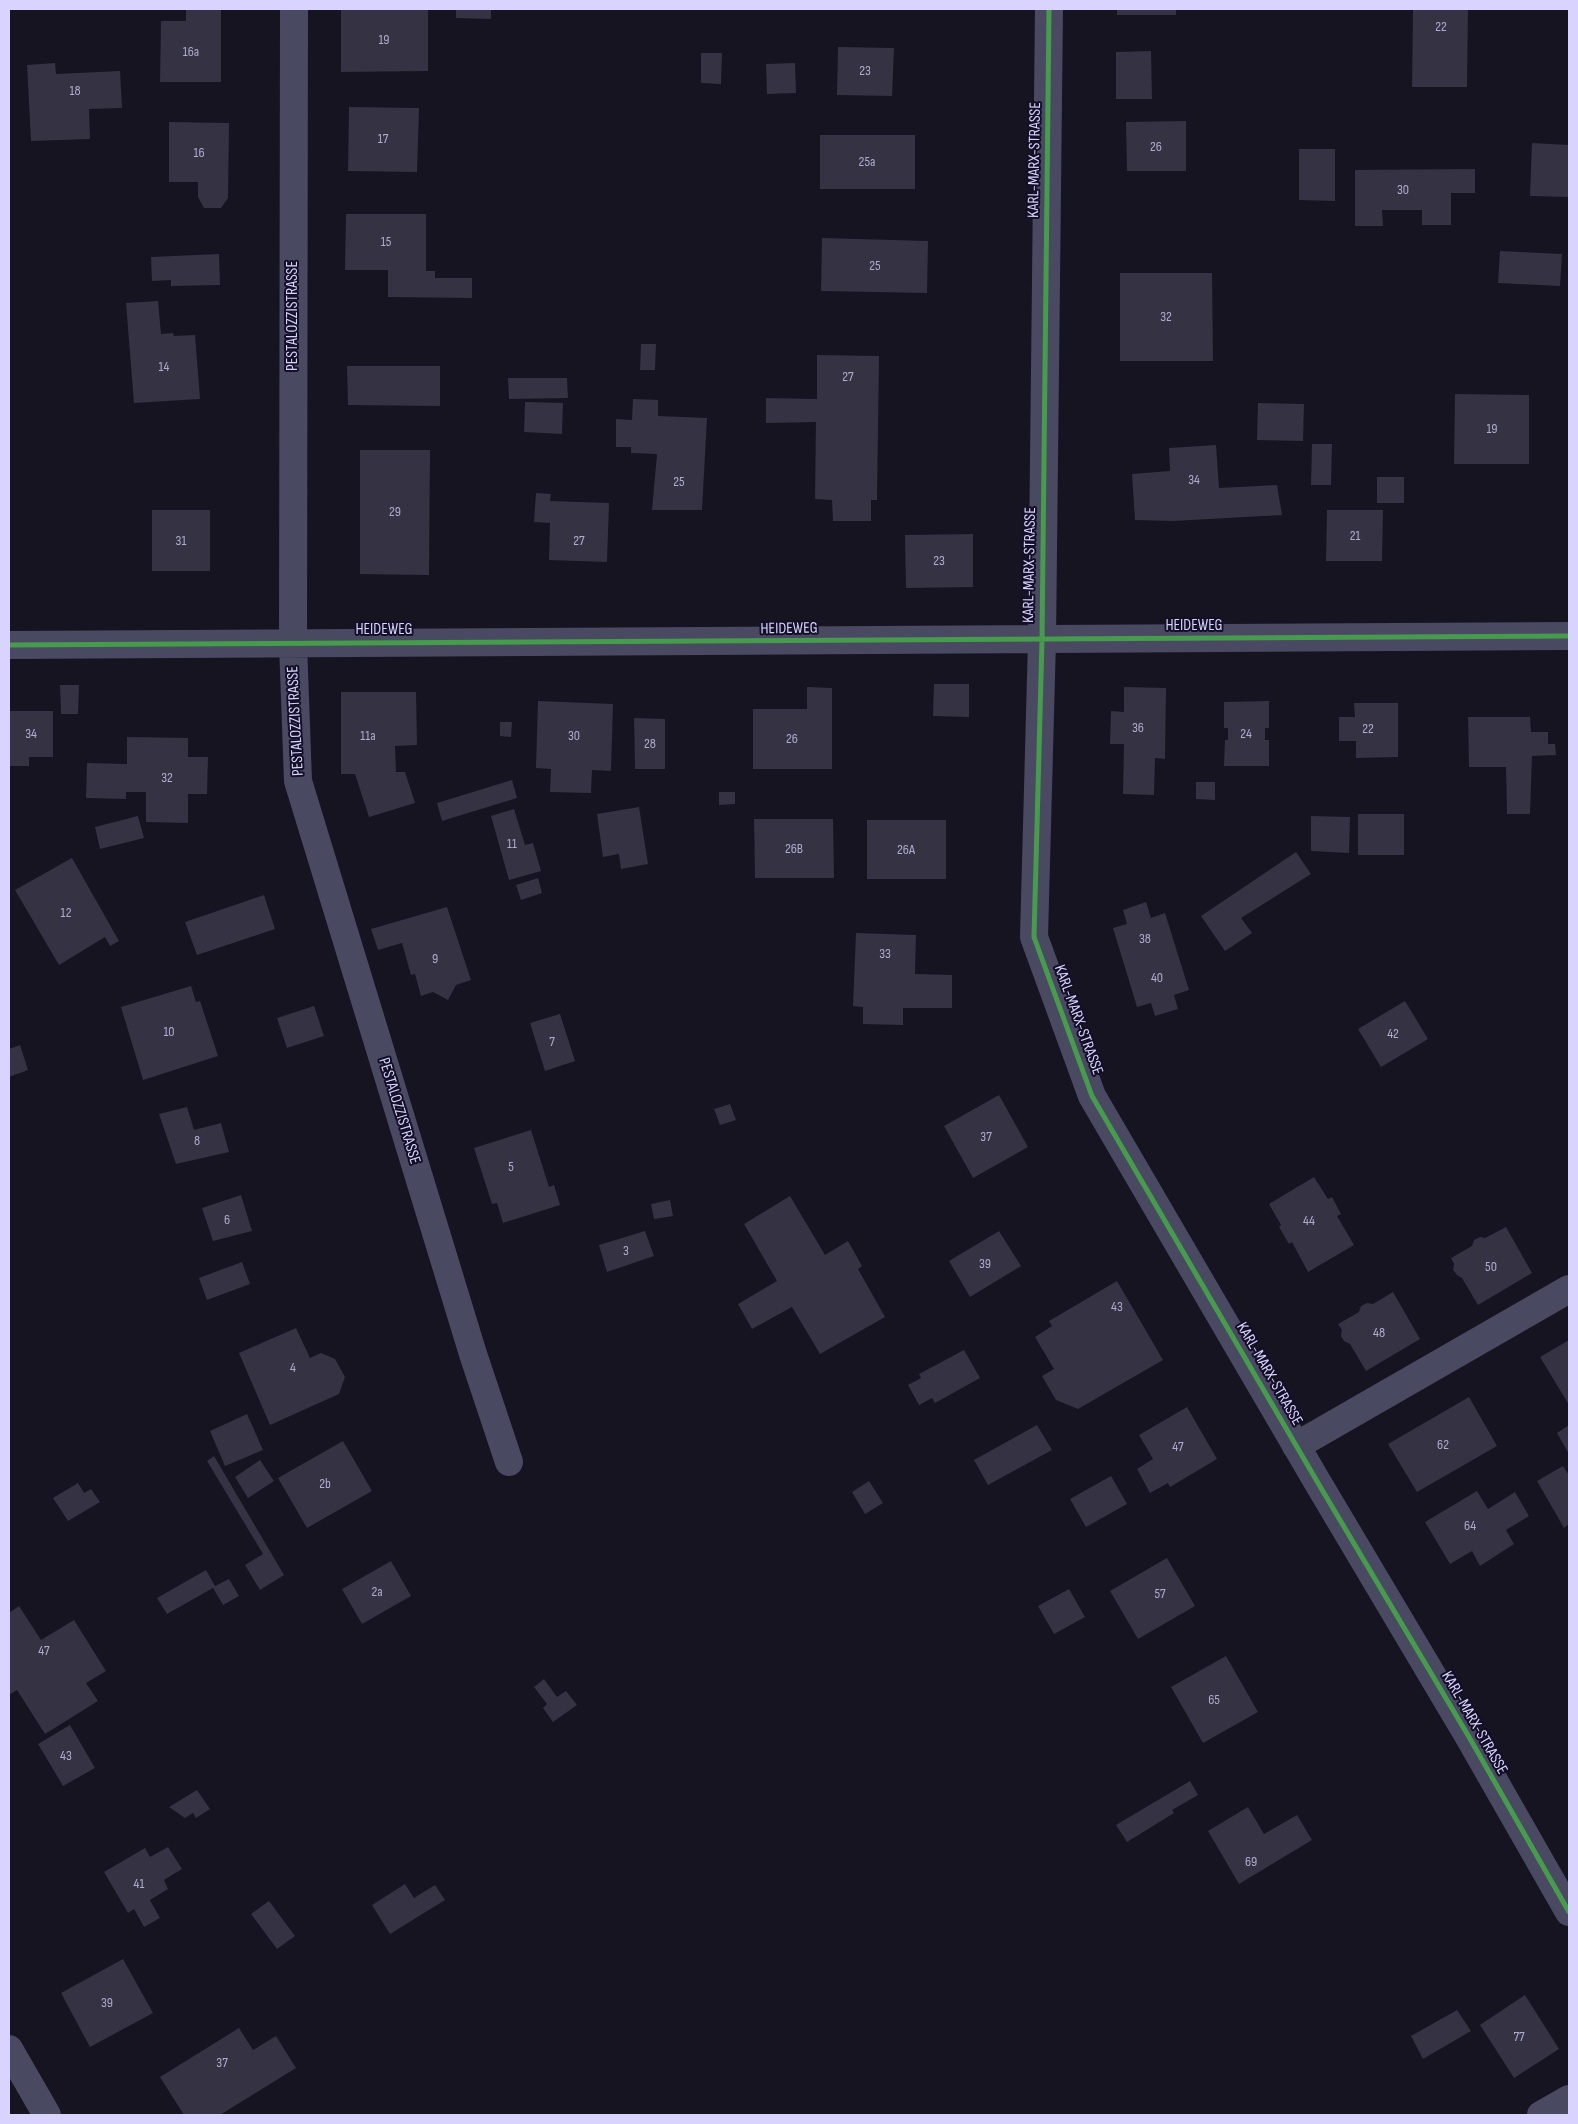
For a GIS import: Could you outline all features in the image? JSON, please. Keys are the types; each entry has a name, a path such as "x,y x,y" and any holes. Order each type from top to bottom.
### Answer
{"street":[{"name":"PESTALOZZISTRASSE","path":"294,9 293,642 298,781 473,1354 509,1462"},
{"name":"KARL-MARX-STRASSE","path":"1049,9 1042,640 1034,937 1092,1096 1296,1446 1469,1737 1569,1912"},
{"name":"HEIDEWEG","path":"9,645 1569,636"},
{"path":"1296,1446 1569,1289"},
{"path":"9,2049 47,2115"},
{"path":"1541,2115 1569,2099"}],"building":[{"path":"186,9 221,9 221,82 160,82 161,21 186,21"},
{"path":"341,9 428,9 428,71 341,72"},
{"path":"456,9 491,9 491,19 456,18"},
{"path":"1117,9 1176,9 1176,15 1117,15"},
{"path":"1413,9 1468,9 1467,87 1412,87"},
{"path":"838,47 894,48 892,96 837,95"},
{"path":"1151,51 1152,99 1116,99 1116,52"},
{"path":"701,53 722,53 721,84 701,83"},
{"path":"55,63 56,74 120,71 122,108 89,109 90,139 31,141 27,65"},
{"path":"795,63 796,93 767,94 766,64"},
{"path":"349,107 419,108 417,172 348,171"},
{"path":"1186,121 1186,171 1127,171 1126,122"},
{"path":"169,122 229,123 228,198 221,208 204,208 198,197 198,182 169,182"},
{"path":"820,135 915,135 915,189 820,189"},
{"path":"1532,143 1569,145 1569,197 1530,196"},
{"path":"1299,149 1335,149 1335,201 1299,200"},
{"path":"1475,169 1475,193 1451,193 1451,225 1422,225 1422,210 1382,210 1383,226 1355,226 1355,170"},
{"path":"346,214 426,214 426,271 435,271 435,278 472,278 472,298 388,297 388,270 345,270"},
{"path":"822,238 928,241 927,293 821,291"},
{"path":"1500,251 1562,254 1560,286 1498,283"},
{"path":"219,254 220,285 171,286 171,280 152,281 151,257"},
{"path":"1120,273 1212,273 1213,361 1120,361"},
{"path":"158,301 161,334 173,333 174,336 195,335 200,399 134,403 126,303"},
{"path":"641,344 656,344 655,370 640,370"},
{"path":"817,355 879,356 877,500 871,500 871,521 833,521 832,500 815,499 816,422 766,423 766,398 817,399"},
{"path":"347,366 440,366 440,406 348,405"},
{"path":"508,378 567,378 568,398 509,399"},
{"path":"1455,394 1529,395 1529,464 1454,464"},
{"path":"633,399 658,400 658,416 707,418 702,510 652,510 657,454 631,453 631,447 616,447 616,419 632,420"},
{"path":"525,402 563,403 562,434 524,432"},
{"path":"1258,403 1304,404 1303,441 1257,440"},
{"path":"1312,444 1332,444 1331,485 1311,485"},
{"path":"1216,445 1219,488 1277,485 1282,515 1173,521 1135,520 1132,474 1170,471 1169,448"},
{"path":"360,450 430,450 429,575 360,574"},
{"path":"1377,477 1404,477 1404,503 1377,503"},
{"path":"536,493 551,494 550,501 609,503 607,562 549,560 550,523 534,522"},
{"path":"152,510 210,510 210,571 152,571"},
{"path":"1327,510 1383,510 1382,561 1326,561"},
{"path":"973,534 973,587 906,588 905,535"},
{"path":"934,684 969,684 969,717 933,716"},
{"path":"60,685 79,685 78,714 61,714"},
{"path":"807,687 832,688 832,769 753,769 753,709 807,709"},
{"path":"1124,687 1166,688 1165,759 1155,758 1154,795 1123,794 1124,744 1110,744 1111,711 1124,712"},
{"path":"341,692 416,692 417,745 395,746 396,772 405,772 415,803 369,817 355,774 341,774"},
{"path":"538,701 613,704 611,771 592,770 591,793 550,792 551,769 536,768"},
{"path":"1269,701 1269,728 1265,728 1265,740 1269,740 1269,766 1224,766 1225,740 1228,740 1228,728 1224,728 1224,702"},
{"path":"1354,703 1398,703 1398,757 1356,758 1356,741 1339,741 1339,717 1355,717"},
{"path":"9,711 53,711 53,757 29,757 29,766 9,766"},
{"path":"1468,717 1530,717 1531,732 1548,732 1548,744 1555,744 1556,755 1532,756 1530,814 1507,814 1506,767 1469,767"},
{"path":"634,718 665,719 665,769 635,769"},
{"path":"500,722 512,722 511,737 500,736"},
{"path":"127,737 188,738 188,757 208,757 207,794 188,794 188,823 146,822 146,792 126,792 126,799 86,798 87,763 127,764"},
{"path":"512,780 517,798 442,821 437,803"},
{"path":"1196,782 1215,782 1215,800 1196,799"},
{"path":"719,792 735,792 735,804 719,805"},
{"path":"639,807 648,864 621,869 619,854 603,857 597,814"},
{"path":"514,809 525,845 533,843 541,871 509,880 491,816"},
{"path":"1358,814 1404,814 1404,855 1358,855"},
{"path":"138,816 144,838 100,849 95,827"},
{"path":"1311,816 1350,817 1349,853 1311,851"},
{"path":"754,819 833,819 834,878 755,878"},
{"path":"867,820 946,820 946,879 867,879"},
{"path":"1296,852 1311,874 1241,918 1252,933 1225,951 1201,916"},
{"path":"72,858 119,941 110,946 105,937 59,965 15,890"},
{"path":"538,878 542,893 521,900 516,885"},
{"path":"264,895 275,929 197,955 185,922"},
{"path":"1146,902 1151,918 1165,913 1189,990 1174,995 1178,1009 1155,1016 1151,1003 1137,1007 1113,928 1127,924 1123,910"},
{"path":"447,907 471,980 456,985 448,1000 433,992 421,996 415,974 411,975 402,943 378,950 371,929"},
{"path":"856,933 916,935 915,974 952,975 952,1008 903,1008 903,1025 863,1024 863,1007 853,1006"},
{"path":"191,986 196,1002 200,1001 218,1056 143,1080 121,1007"},
{"path":"1405,1001 1428,1039 1381,1067 1358,1029"},
{"path":"314,1006 324,1036 287,1048 277,1018"},
{"path":"560,1014 575,1061 545,1071 530,1023"},
{"path":"20,1045 28,1070 9,1077 9,1049"},
{"path":"999,1095 1028,1147 973,1178 944,1126"},
{"path":"730,1104 736,1120 720,1125 714,1109"},
{"path":"187,1107 194,1130 221,1123 229,1152 176,1164 159,1114"},
{"path":"531,1130 549,1187 554,1185 560,1205 503,1223 497,1203 492,1204 474,1148"},
{"path":"1314,1177 1328,1199 1332,1197 1341,1214 1337,1216 1354,1245 1308,1272 1292,1242 1289,1244 1279,1227 1281,1225 1269,1204"},
{"path":"241,1195 252,1231 213,1241 202,1208"},
{"path":"790,1196 825,1255 848,1241 862,1266 858,1269 885,1317 820,1354 792,1307 752,1329 738,1304 777,1281 744,1224"},
{"path":"670,1200 673,1216 654,1219 651,1204"},
{"path":"1506,1227 1532,1273 1478,1305 1462,1278 1453,1270 1454,1264 1451,1258 1472,1246 1474,1240 1480,1237 1485,1238"},
{"path":"645,1231 654,1256 607,1272 599,1245"},
{"path":"999,1231 1021,1266 970,1297 949,1261"},
{"path":"242,1262 250,1284 207,1300 199,1278"},
{"path":"1117,1281 1163,1360 1078,1409 1056,1400 1042,1376 1054,1369 1035,1337 1052,1326 1049,1321"},
{"path":"1393,1292 1420,1339 1366,1371 1350,1344 1344,1341 1341,1336 1342,1330 1338,1324 1359,1312 1361,1306 1367,1303 1373,1304"},
{"path":"296,1328 310,1358 321,1353 335,1359 345,1377 339,1394 270,1425 239,1353"},
{"path":"1569,1340 1569,1405 1540,1357"},
{"path":"964,1350 980,1378 935,1403 932,1398 919,1405 908,1385 921,1378 919,1374"},
{"path":"1469,1397 1497,1446 1417,1492 1388,1444"},
{"path":"1187,1407 1217,1459 1170,1487 1168,1483 1150,1493 1137,1469 1153,1459 1139,1435"},
{"path":"247,1414 263,1450 225,1466 210,1431"},
{"path":"1037,1425 1052,1450 988,1485 974,1460"},
{"path":"1569,1425 1569,1454 1557,1433"},
{"path":"343,1441 372,1491 307,1528 278,1478"},
{"path":"214,1456 284,1575 260,1590 245,1565 263,1554 207,1461"},
{"path":"260,1460 274,1481 248,1498 235,1477"},
{"path":"1563,1466 1569,1475 1569,1524 1564,1528 1537,1481"},
{"path":"1111,1476 1127,1504 1086,1527 1070,1499"},
{"path":"869,1481 883,1503 865,1514 852,1492"},
{"path":"78,1483 84,1493 91,1489 100,1502 68,1521 53,1498"},
{"path":"1477,1491 1488,1509 1515,1492 1529,1516 1506,1530 1514,1544 1480,1566 1472,1551 1450,1564 1425,1522"},
{"path":"1167,1558 1195,1606 1138,1639 1110,1591"},
{"path":"391,1561 411,1596 362,1624 342,1589"},
{"path":"206,1570 215,1586 229,1579 239,1596 223,1605 213,1588 167,1614 157,1598"},
{"path":"1069,1589 1085,1617 1054,1634 1038,1606"},
{"path":"19,1606 41,1640 74,1620 106,1671 86,1683 98,1701 45,1734 17,1690 9,1695 9,1613"},
{"path":"1226,1656 1258,1712 1203,1743 1171,1687"},
{"path":"544,1679 557,1697 566,1691 577,1705 553,1722 543,1708 547,1704 534,1687"},
{"path":"70,1725 95,1768 63,1786 38,1744"},
{"path":"1190,1781 1198,1795 1172,1810 1174,1813 1127,1842 1116,1825"},
{"path":"197,1790 210,1809 196,1818 193,1813 185,1818 169,1807"},
{"path":"1248,1807 1264,1834 1297,1815 1312,1840 1239,1884 1208,1831"},
{"path":"168,1847 182,1869 164,1880 168,1889 150,1900 160,1918 144,1927 134,1909 128,1913 104,1872 145,1848 150,1857"},
{"path":"405,1884 414,1898 435,1885 445,1900 390,1934 372,1905"},
{"path":"269,1901 295,1936 277,1949 251,1914"},
{"path":"123,1959 153,2013 90,2047 61,1993"},
{"path":"1525,1995 1559,2049 1514,2078 1480,2025"},
{"path":"1457,2010 1471,2031 1423,2059 1411,2036"},
{"path":"239,2028 253,2050 276,2036 296,2068 220,2115 184,2115 160,2077"}],"cycle path":[{"path":"1049,9 1042,640 1034,937 1092,1096 1469,1737 1569,1912"},
{"path":"9,645 1569,636"}]}
